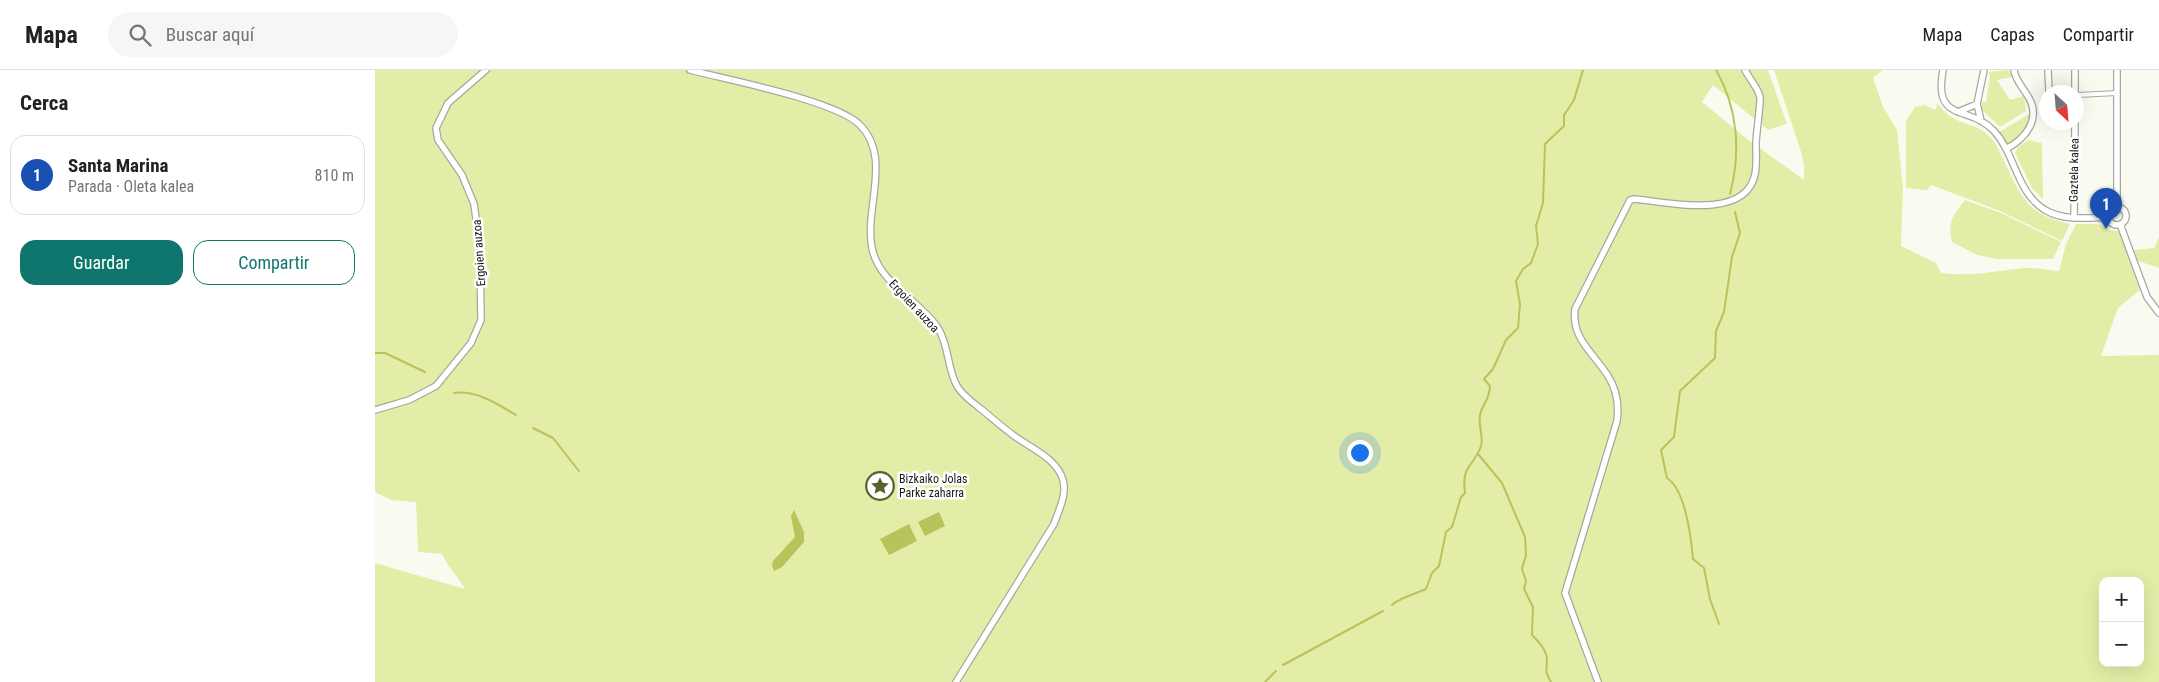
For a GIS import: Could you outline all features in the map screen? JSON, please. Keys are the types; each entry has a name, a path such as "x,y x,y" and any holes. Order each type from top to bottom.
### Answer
{"street":[{"name":"Ergoien auzoa","path":"375,410 409,400 436,386 471,343 481,320 480,248 474,204 462,175 438,140 435,128 448,103 485,70"},
{"name":"Ergoien auzoa","path":"690,70 828,107 858,124 869,137 875,152 877,166 870,233 872,250 878,264 887,277 938,327 944,340 951,374 958,388 1013,436 1058,469 1063,481 1064,498 1054,524 956,682"},
{"path":"1598,682 1565,593 1617,421 1618,408 1608,375 1582,344 1576,331 1573,321 1575,309 1630,200 1717,205 1729,203 1742,195 1752,183 1755,174 1757,117 1760,98 1745,70"},
{"path":"1943,70 1940,87 1943,98 1949,107 1981,121 1995,132 2006,149 2024,188 2032,199 2046,210 2058,216 2074,218 2109,217"},
{"path":"1981,121 1977,104 1984,70"},
{"path":"2006,149 2029,130 2032,117 2030,100 2014,70"},
{"path":"2048,70 2049,85"},
{"path":"2075,70 2075,85"},
{"path":"2117,70 2117,207"},
{"path":"2084,95 2117,93"},
{"path":"1958,112 1977,104"},
{"name":"Gaztela kalea","path":"2074,218 2075,130"},
{"path":"2117,207 2111,209 2109,217 2111,223 2120,224"},
{"path":"2117,207 2126,213 2126,218 2120,224"},
{"path":"2120,224 2147,297 2159,313"}],"shaded area":[{"path":"375,70 1768,70 1787,124 1768,130 1713,85 1702,102 1747,139 1804,180 1802,155 1774,70 1883,70 1873,78 1883,107 1897,130 1903,188 1901,246 1936,263 1941,273 1972,274 2028,268 2059,271 2066,244 2076,224 2098,224 2110,230 2119,231 2140,290 2118,308 2101,356 2159,355 2159,682 375,682 375,563 465,589 442,554 418,552 416,502 391,500 375,492"},
{"path":"2009,70 2012,77 1997,80 2010,100 2024,96 2026,111 2000,127 1981,109 1982,102 1986,102 1989,72"},
{"path":"1937,103 1950,116 1984,131 1991,138 2021,194 2035,210 2070,224 2062,241 2000,211 1931,185 1927,190 1906,188 1906,121 1915,107 1924,105 1936,110"},
{"path":"2031,113 2026,132 2007,145 1999,132"},
{"path":"2028,140 2042,143 2043,199 2032,188 2015,153 2018,147"},
{"path":"1965,200 2001,213 2061,242 2053,259 1997,259 1977,255 1952,242 1950,230 1952,220"},
{"path":"2159,237 2159,268 2138,261 2134,250 2154,248"},
{"path":"794,510 804,532 804,542 782,567 774,571 773,561 795,537 791,516"},
{"path":"939,512 945,526 925,536 918,522"},
{"path":"909,524 917,541 889,555 880,539"}],"waterway":[{"path":"1392,605 1403,598 1426,589 1432,573 1439,566 1446,532 1452,527 1461,497 1465,493 1466,471 1481,446 1480,415 1490,386 1484,379 1493,369 1506,340 1518,328 1520,304 1516,281 1523,269 1531,263 1538,244 1536,226 1543,203 1545,144 1564,126 1564,115 1574,100 1583,70"},
{"path":"1716,70 1729,99 1735,130 1736,162 1730,194"},
{"path":"1719,624 1710,599 1704,568 1693,559 1689,527 1683,503 1679,493 1667,478 1661,450 1674,437 1680,391 1715,358 1716,331 1724,312 1732,257 1740,233 1735,212"},
{"path":"375,353 385,353 425,372"},
{"path":"454,393 479,396 494,402 516,415"},
{"path":"533,428 553,438 579,471"},
{"path":"1478,454 1502,483 1525,537 1526,555 1522,569 1526,581 1524,589 1533,607 1532,635 1545,652 1547,672 1551,682"},
{"path":"1283,665 1383,611"},
{"path":"1265,682 1276,671"}],"place":[{"name":"Santa Marina","path":"2106,229"},
{"name":"Bizkaiko Jolas Parke zaharra","path":"880,486"}]}
